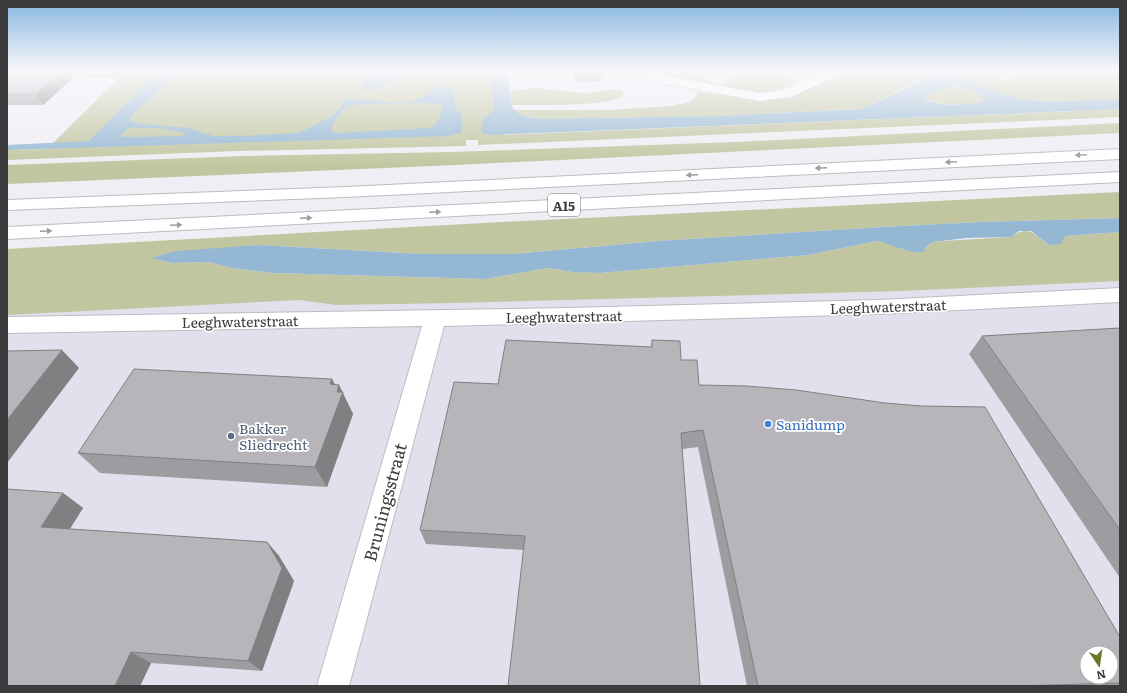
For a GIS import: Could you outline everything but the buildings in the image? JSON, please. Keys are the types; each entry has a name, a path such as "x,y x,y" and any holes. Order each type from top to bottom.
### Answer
{"main road":[{"name":"A15","path":"7,205 346,192 1120,154"},
{"name":"A15","path":"7,233 1120,177"},
{"name":"Leeghwaterstraat","path":"7,325 570,316 878,307 1120,295"},
{"name":"Bruningsstraat","path":"333,686 435,318"}],"shaded area":[{"path":"1120,261 1120,686 7,686 7,303"}],"green space":[{"path":"94,102 499,102 504,135 1120,109 1120,117 478,145 478,140 466,140 466,146 238,151 7,160 7,150 47,149"},
{"path":"511,102 600,102 553,105 511,105"},
{"path":"688,102 875,102 862,109 718,116 539,119 522,116 513,110 609,110 671,106"},
{"path":"936,102 980,102 960,104"},
{"path":"1120,123 1120,133 455,165 7,184 7,165 243,156 452,152 736,142"},
{"path":"1120,192 1120,218 980,222 883,227 658,241 513,254 422,254 259,245 152,258 172,263 209,262 232,268 273,273 485,279 548,268 572,272 600,273 808,255 877,241 888,243 904,250 925,248 932,242 1011,237 1022,231 1027,231 1031,232 1049,245 1065,236 1120,232 1120,281 900,291 454,303 336,305 299,300 7,315 7,249 502,222"}],"water":[{"path":"127,102 146,102 131,116 129,121 142,124 189,128 214,136 299,133 332,116 344,102 455,102 462,117 461,133 449,136 7,150 7,145 89,141","holes":["436,103 442,105 439,118 430,128 335,133 331,131 333,123 346,107 364,104","128,128 159,128 186,133 181,136 120,136"]},
{"path":"493,102 511,102 513,109 519,114 530,118 539,119 718,116 862,109 876,102 933,102 953,105 979,102 1120,102 1120,109 491,135 485,134 481,131 484,119 487,115 494,112"},
{"path":"1120,218 1120,232 1065,236 1061,244 1049,245 1031,231 1019,231 1011,237 967,238 932,242 925,248 924,252 912,252 877,241 808,255 600,273 572,272 548,268 485,279 273,273 232,268 209,262 172,263 151,258 176,251 259,245 422,254 513,254 658,241 883,227 980,222"}],"place":[{"name":"Sanidump","path":"768,424"},
{"name":"Bakker Sliedrecht","path":"231,436"}]}
